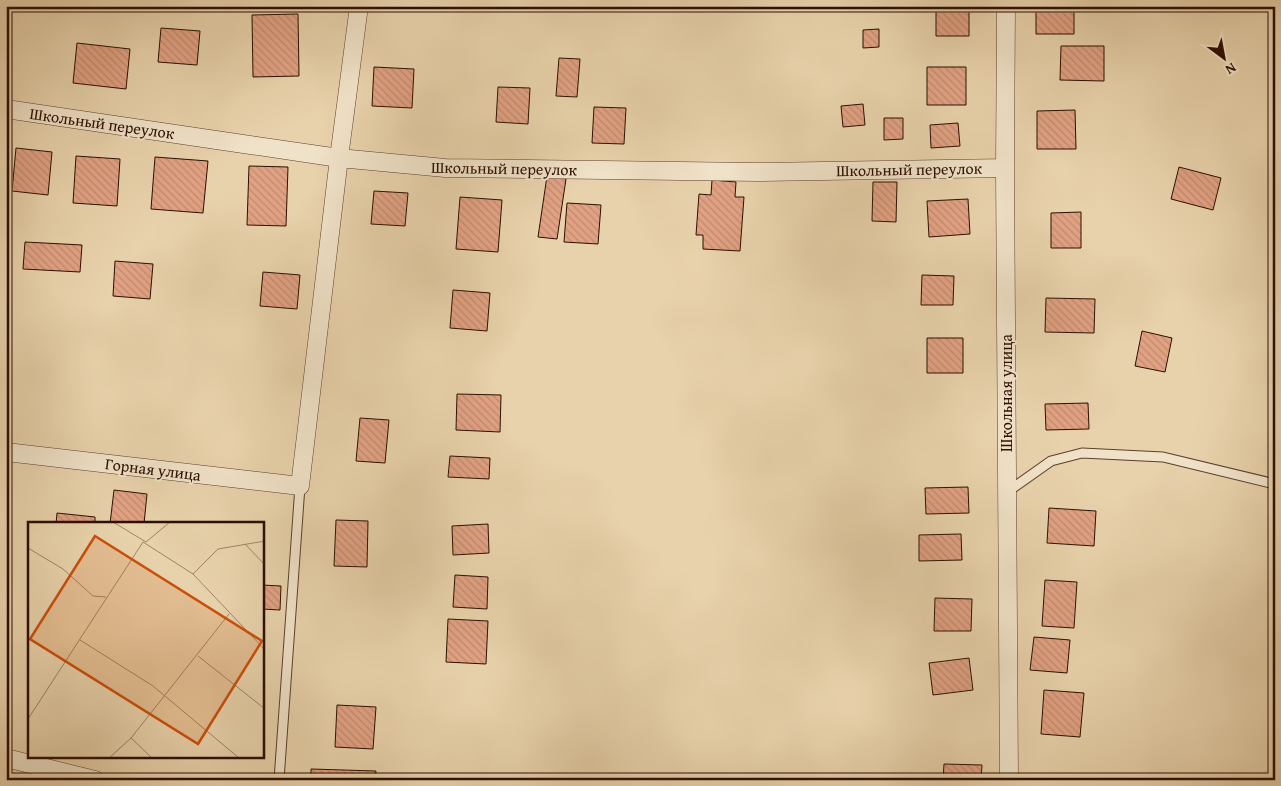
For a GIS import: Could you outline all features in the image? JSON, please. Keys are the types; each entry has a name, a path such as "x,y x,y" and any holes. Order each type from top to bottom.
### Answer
{"street":[{"path":"300,486 359,6"},
{"name":"Школьная улица","path":"1006,6 1005,168 1009,780"},
{"name":"Школьный переулок","path":"6,109 339,158 445,168 757,172 1005,168"},
{"name":"Горная улица","path":"6,452 300,486"},
{"path":"6,758 95,780"}],"lane":[{"path":"1007,492 1052,461 1082,453 1163,457 1275,484"},
{"path":"279,780 300,486"}],"building":[{"path":"936,6 969,6 969,36 936,36"},
{"path":"1036,6 1074,6 1074,34 1036,34"},
{"path":"298,14 299,76 253,77 252,15"},
{"path":"161,28 200,31 197,65 158,62"},
{"path":"879,29 879,47 863,48 863,30"},
{"path":"77,43 130,49 126,89 73,83"},
{"path":"1061,46 1104,46 1104,81 1060,80"},
{"path":"559,58 580,59 577,97 556,96"},
{"path":"374,67 414,69 412,108 372,106"},
{"path":"927,67 966,67 966,105 927,105"},
{"path":"498,87 530,88 528,124 496,122"},
{"path":"863,104 865,125 843,127 841,106"},
{"path":"594,107 626,108 624,144 592,143"},
{"path":"1075,110 1076,149 1037,149 1037,111"},
{"path":"884,118 903,118 903,139 884,140"},
{"path":"958,123 960,146 931,148 930,125"},
{"path":"16,148 52,152 48,195 12,191"},
{"path":"76,156 120,159 117,206 73,203"},
{"path":"155,157 208,161 203,213 151,209"},
{"path":"249,166 288,167 286,226 247,225"},
{"path":"1179,167 1221,178 1213,210 1171,199"},
{"path":"547,176 566,179 557,239 538,237"},
{"path":"712,180 736,182 735,197 744,197 740,251 703,249 703,235 696,235 699,194 711,195"},
{"path":"873,182 897,182 896,222 872,221"},
{"path":"374,191 408,193 405,226 371,224"},
{"path":"460,197 502,200 498,252 456,249"},
{"path":"968,199 970,234 929,237 927,201"},
{"path":"567,203 601,205 598,244 564,242"},
{"path":"1081,212 1081,248 1051,248 1051,213"},
{"path":"25,242 82,245 80,272 23,269"},
{"path":"115,261 153,264 150,299 113,296"},
{"path":"263,272 300,275 297,309 260,306"},
{"path":"922,275 954,276 953,305 921,305"},
{"path":"453,290 490,293 487,331 450,328"},
{"path":"1046,298 1095,299 1094,333 1045,332"},
{"path":"1142,331 1172,338 1165,372 1135,366"},
{"path":"927,338 963,338 963,373 927,373"},
{"path":"457,394 501,395 500,432 456,430"},
{"path":"1088,403 1089,429 1046,430 1045,404"},
{"path":"360,418 389,420 385,463 356,461"},
{"path":"450,456 490,458 489,479 448,477"},
{"path":"968,487 969,513 926,514 925,488"},
{"path":"114,490 147,494 144,522 110,522"},
{"path":"1049,508 1096,511 1094,546 1047,543"},
{"path":"57,513 95,517 95,522 56,522"},
{"path":"336,520 368,521 367,567 334,566"},
{"path":"488,524 489,553 453,555 452,526"},
{"path":"961,534 962,560 919,561 919,535"},
{"path":"455,575 488,577 487,609 453,607"},
{"path":"1045,580 1077,582 1074,628 1042,626"},
{"path":"264,585 281,586 280,610 264,609"},
{"path":"935,598 972,599 971,631 934,631"},
{"path":"448,619 488,621 486,664 446,662"},
{"path":"1034,637 1070,640 1067,673 1030,670"},
{"path":"969,658 973,690 933,695 929,663"},
{"path":"1044,690 1084,693 1080,737 1041,734"},
{"path":"337,705 376,707 373,749 335,747"},
{"path":"944,764 982,765 981,780 943,780"},
{"path":"311,769 376,771 375,780 311,780"},
{"path":"449,776 470,780 448,780"}]}
